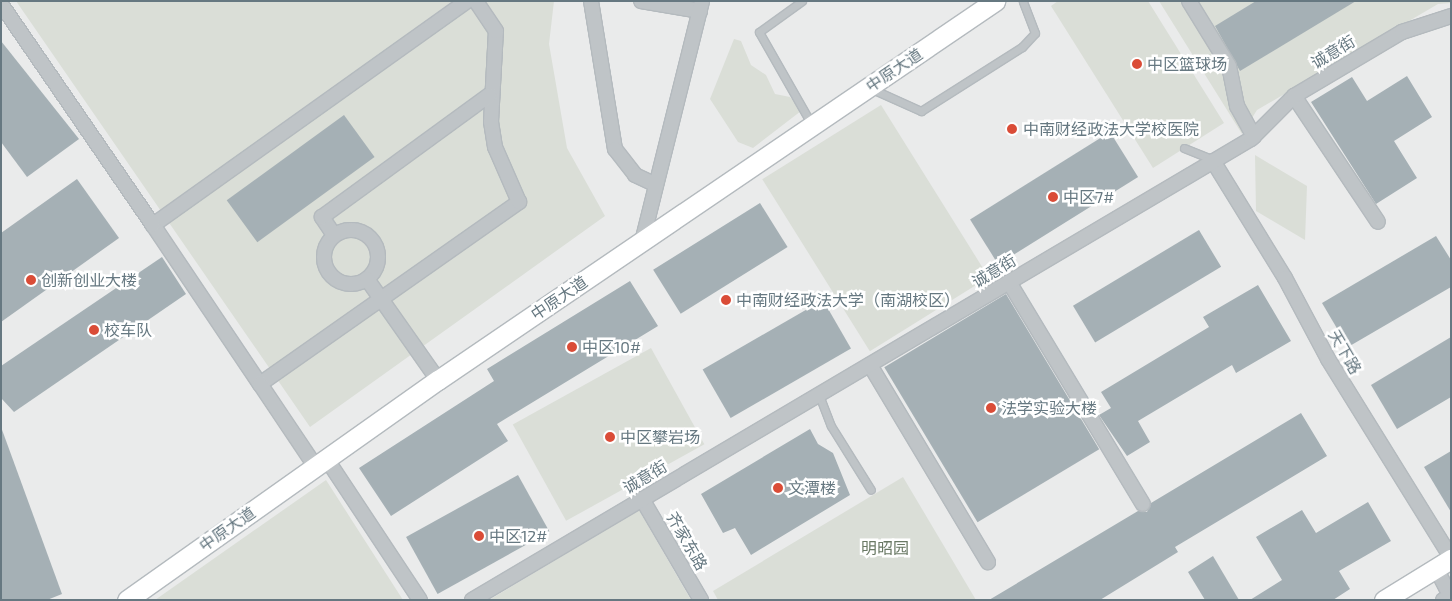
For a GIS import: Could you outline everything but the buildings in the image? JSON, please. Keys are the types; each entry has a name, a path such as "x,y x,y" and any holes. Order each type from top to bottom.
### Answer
{"main road":[{"name":"中原大道","path":"127,600 438,380 995,1"},
{"path":"1384,600 1446,562"}],"street":[{"path":"153,225 467,1"},
{"path":"260,384 519,202 496,147 489,95 496,31 476,1"},
{"path":"591,1 615,149 635,175 656,185"},
{"path":"641,1 701,6 642,242"},
{"path":"1190,1 1229,66 1237,106 1254,137"},
{"path":"4,11 153,225 260,384 321,462 420,600"},
{"name":"诚意街","path":"472,600 1254,137 1294,96 1402,32 1451,16"},
{"path":"334,236 322,218 489,95"},
{"path":"1294,96 1378,222"},
{"name":"天下路","path":"1213,161 1285,278 1328,359 1446,562 1450,596 1443,600"},
{"path":"357,230 372,240 378,256 367,279 342,283 329,272 324,255 334,236 357,230"},
{"path":"367,279 438,380"},
{"path":"1009,282 1143,504"},
{"path":"870,365 988,562"},
{"name":"齐家东路","path":"642,499 701,600"}],"lane":[{"path":"802,1 759,32 812,125"},
{"path":"868,88 921,111 1022,47 1035,33 1023,1"},
{"path":"1184,148 1213,161"},
{"path":"819,395 831,426 871,490"}],"shaded area":[{"name":"中南财经政法大学（南湖校区）","path":"1,1 1451,1 1451,600 1,600"}],"green space":[{"path":"16,1 554,1 549,44 567,148 605,216 310,427"},
{"name":"中区篮球场","path":"1058,1 1148,1 1224,123 1153,168 1051,6"},
{"path":"1159,1 1451,1 1451,3 1438,4 1257,110 1242,134"},
{"path":"734,39 741,41 751,65 766,75 775,94 790,97 801,111 753,148 738,142 710,99"},
{"path":"881,105 989,277 870,351 762,179"},
{"path":"1255,155 1307,186 1305,240 1256,211"},
{"name":"中区攀岩场","path":"651,348 704,444 566,521 513,425"},
{"name":"明昭园","path":"903,477 976,600 718,600 713,591"},
{"path":"326,480 403,600 155,600"},
{"path":"639,510 691,600 489,600"}],"place":[{"name":"中区篮球场","path":"1137,64"},
{"name":"中南财经政法大学校医院","path":"1012,129"},
{"name":"中区7#","path":"1053,197"},
{"name":"创新创业大楼","path":"31,280"},
{"name":"中南财经政法大学（南湖校区）","path":"726,300"},
{"name":"校车队","path":"94,330"},
{"name":"中区10#","path":"572,347"},
{"name":"法学实验大楼","path":"991,408"},
{"name":"中区攀岩场","path":"610,437"},
{"name":"文潭楼","path":"778,488"},
{"name":"中区12#","path":"479,536"}]}
